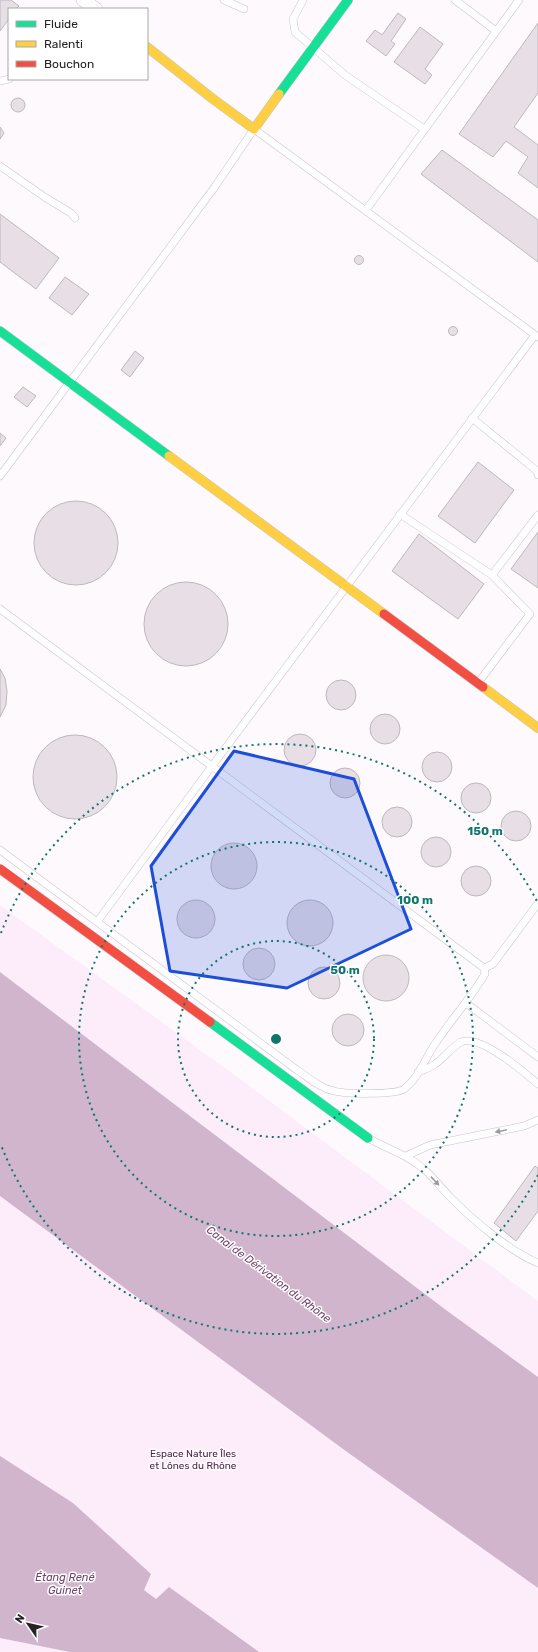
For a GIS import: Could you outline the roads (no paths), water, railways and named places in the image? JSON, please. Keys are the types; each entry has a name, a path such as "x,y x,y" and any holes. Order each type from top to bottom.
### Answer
{"street":[{"path":"83,0 95,8"},
{"path":"148,48 187,78 202,93 254,129 348,0"},
{"path":"0,331 538,728"},
{"path":"0,869 368,1138"}],"lane":[{"path":"224,0 244,9"},
{"path":"302,0 293,19 296,32 345,75 424,129"},
{"path":"455,0 496,31"},
{"path":"366,210 519,0"},
{"path":"0,476 214,188 254,129 536,336 346,585 97,922"},
{"path":"0,166 46,198 71,213 75,218"},
{"path":"472,418 537,471 538,474"},
{"path":"400,514 492,576 530,614 478,684"},
{"path":"492,576 538,515"},
{"path":"0,609 484,968 485,974 466,1003 435,1044 418,1072 403,1090 395,1092 335,1092 322,1087 0,850"},
{"path":"484,968 493,964 538,903"},
{"path":"466,1003 538,1057"},
{"path":"418,1072 436,1064 462,1042 472,1041 490,1048 536,1081"},
{"path":"406,1156 430,1145 524,1126 538,1120"},
{"path":"368,1138 386,1148 406,1156 426,1171 451,1198 484,1227 526,1258 538,1263"}],"water":[{"name":"Canal de Dérivation du Rhône","path":"0,972 446,1310 538,1377 538,1588 343,1449 0,1196"},
{"name":"Étang René Guinet","path":"0,1456 73,1503 151,1574 144,1590 156,1599 169,1587 259,1652 70,1652 0,1638"}],"park label":[{"name":"Espace Nature Îles et Lônes du Rhône","path":"193,1458"}]}
